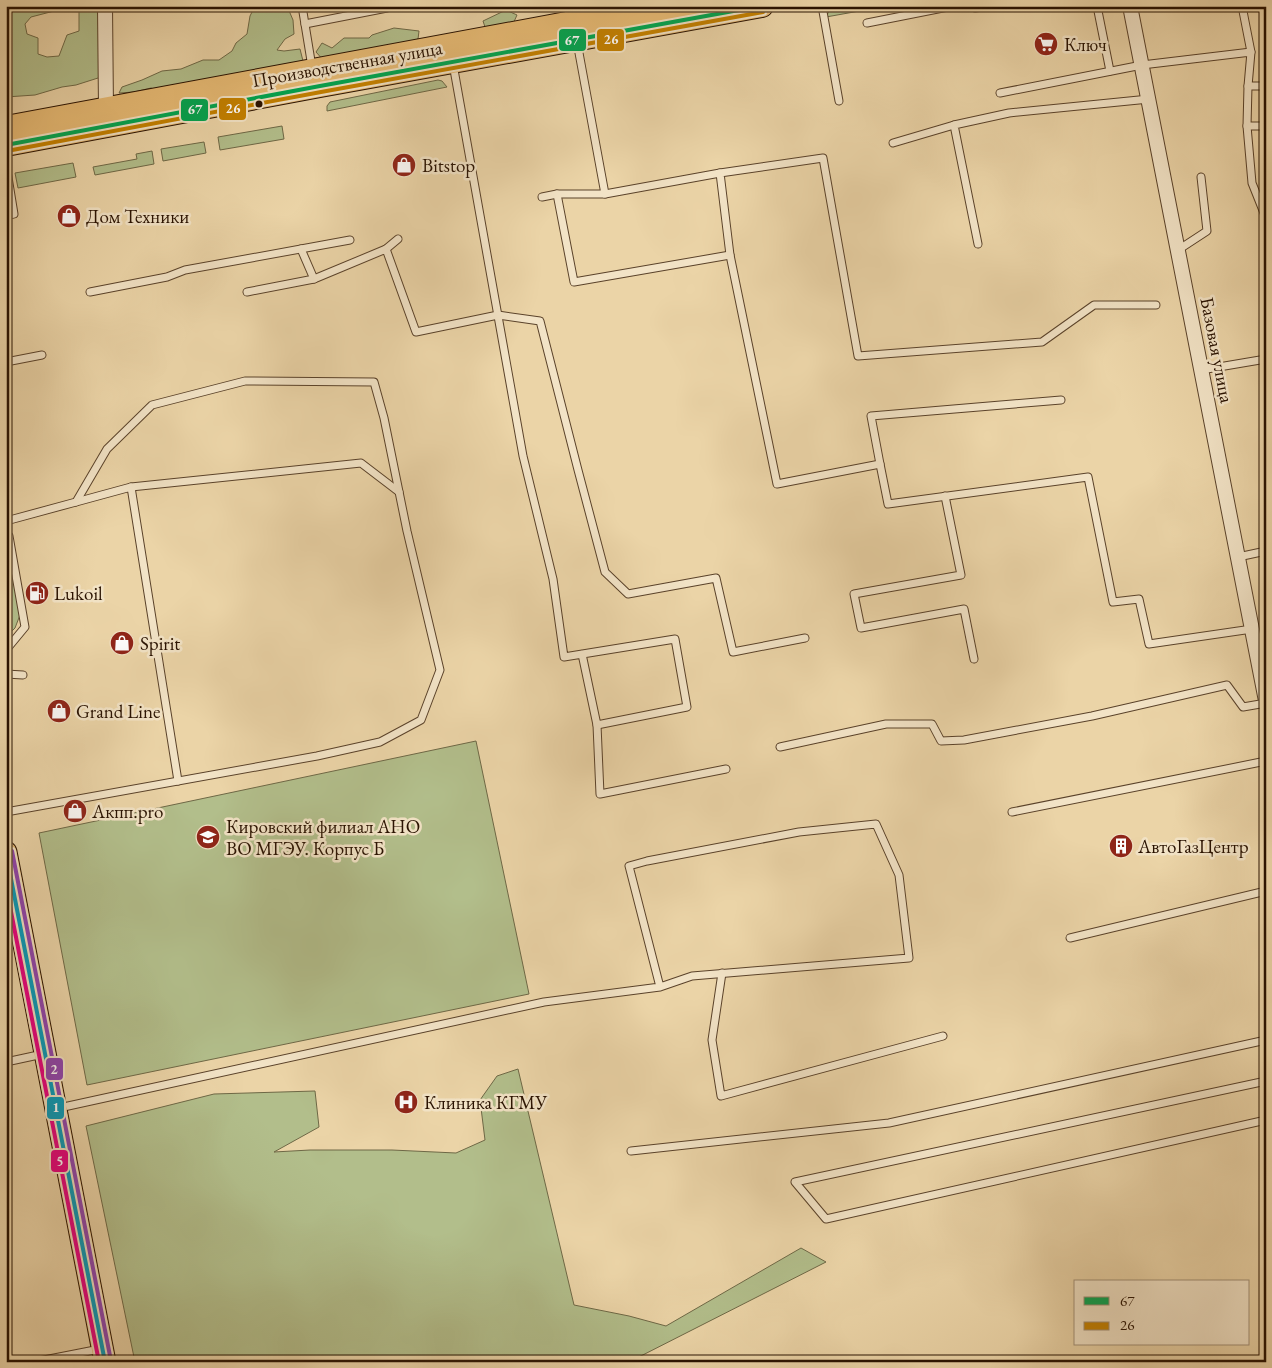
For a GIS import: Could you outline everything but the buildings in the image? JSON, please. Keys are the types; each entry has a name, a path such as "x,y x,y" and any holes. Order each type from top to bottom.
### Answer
{"highway":[{"name":"Производственная улица","path":"6,127 658,6"},
{"name":"Производственная улица","path":"6,145 762,6"}],"main road":[{"path":"6,852 104,1355"}],"street":[{"path":"105,6 106,108"},
{"name":"Базовая улица","path":"1130,6 1266,702"}],"lane":[{"path":"302,6 312,70"},
{"path":"822,6 839,101"},
{"path":"867,23 953,6"},
{"path":"975,6 975,8 992,6"},
{"path":"1097,6 1110,71"},
{"path":"1242,6 1251,52 1247,126 1252,183 1266,218"},
{"path":"305,24 387,8"},
{"path":"576,40 605,194"},
{"path":"1000,93 1142,64 1251,52"},
{"path":"453,62 523,456 553,579 564,657 675,639 687,707 597,725"},
{"path":"1248,86 1266,86"},
{"path":"893,143 954,125 1010,113 1149,99"},
{"path":"954,125 978,244"},
{"path":"1247,126 1266,126"},
{"path":"542,197 557,194 605,194 720,173 823,158 858,356 1042,342 1094,305 1156,305"},
{"path":"6,165 14,214 6,216"},
{"path":"720,173 730,254 778,484 880,464"},
{"path":"1178,250 1207,231 1202,177"},
{"path":"557,194 574,282 730,254"},
{"path":"247,292 314,279 386,250 398,239"},
{"path":"90,292 167,277 185,270 350,240"},
{"path":"301,249 314,279"},
{"path":"386,250 416,332 498,315 540,321 605,572 628,594 716,578 733,652 805,638"},
{"path":"6,362 42,355"},
{"path":"1201,370 1266,359"},
{"path":"6,812 317,756 380,742 421,720 440,670 398,492 384,418 374,382 245,381 152,405 107,449 76,502"},
{"path":"1061,400 871,416 888,504 1088,477 1113,602 1139,599 1149,644 1252,629"},
{"path":"6,520 131,487 361,463 398,492"},
{"path":"131,487 178,781"},
{"path":"945,496 961,575 854,594 861,628 964,609 974,659"},
{"path":"6,536 8,536 26,627 6,650"},
{"path":"1238,557 1266,551"},
{"path":"582,654 597,725 600,794 726,769"},
{"path":"6,674 23,675"},
{"path":"780,747 886,724 932,724 941,742 964,740 1092,716 1227,685 1243,707 1266,702"},
{"path":"1012,812 1266,761"},
{"path":"56,1108 544,1002 660,987 692,976 909,958 899,875 876,824 799,832 629,866 660,987"},
{"path":"1070,938 1266,891"},
{"path":"722,974 712,1040 721,1096 943,1036"},
{"path":"631,1151 889,1124 1266,1040"},
{"path":"6,1062 45,1054"},
{"path":"1266,1081 795,1182 826,1219 1266,1120"},
{"path":"39,1361 104,1355"}],"green space":[{"path":"6,6 59,6 58,10 31,17 25,24 27,34 38,38 38,54 47,57 59,56 67,35 79,31 79,6 98,6 101,75 98,78 76,85 35,95 6,97"},
{"path":"255,6 287,6 293,20 294,34 285,39 277,50 300,49 304,65 163,92 151,88 119,93 122,87 162,71 181,69 203,60 219,60 232,51 236,43 247,34 250,16"},
{"path":"844,6 863,6 865,10 826,17 830,9"},
{"path":"506,10 517,15 513,24 485,27 483,21"},
{"path":"394,28 419,31 418,39 399,47 325,62 316,52 322,43 332,48 344,38 369,38 372,35"},
{"path":"438,80 442,81 447,87 327,111 327,106 330,102"},
{"path":"282,126 284,139 220,150 218,137"},
{"path":"204,142 206,153 163,161 161,149"},
{"path":"152,151 154,164 95,175 93,167 137,159 136,154"},
{"path":"73,163 76,177 18,188 15,173"},
{"path":"6,550 9,555 20,615 15,628 6,637"},
{"path":"476,741 529,994 87,1085 39,833"},
{"path":"518,1069 574,1305 629,1316 666,1326 801,1248 826,1262 629,1362 135,1362 86,1126 214,1094 315,1091 319,1127 274,1152 392,1150 456,1153 485,1140 480,1100 497,1076"}],"transit line":[{"name":"67","path":"6,145 761,6"},
{"name":"26","path":"7,151 763,12"},
{"name":"2","path":"12,851 111,1361"},
{"name":"1","path":"6,853 105,1362"},
{"name":"5","path":"6,886 99,1362"}],"place":[{"name":"Ключ","path":"1046,44"},
{"name":"Bitstop","path":"404,165"},
{"name":"Дом Техники","path":"69,216"},
{"name":"Lukoil","path":"37,593"},
{"name":"Spirit","path":"122,643"},
{"name":"Grand Line","path":"59,711"},
{"name":"Акпп.pro","path":"75,811"},
{"name":"Кировский филиал АНО ВО МГЭУ. Корпус Б","path":"208,837"},
{"name":"АвтоГазЦентр","path":"1121,846"},
{"name":"Клиника КГМУ","path":"406,1102"}]}
